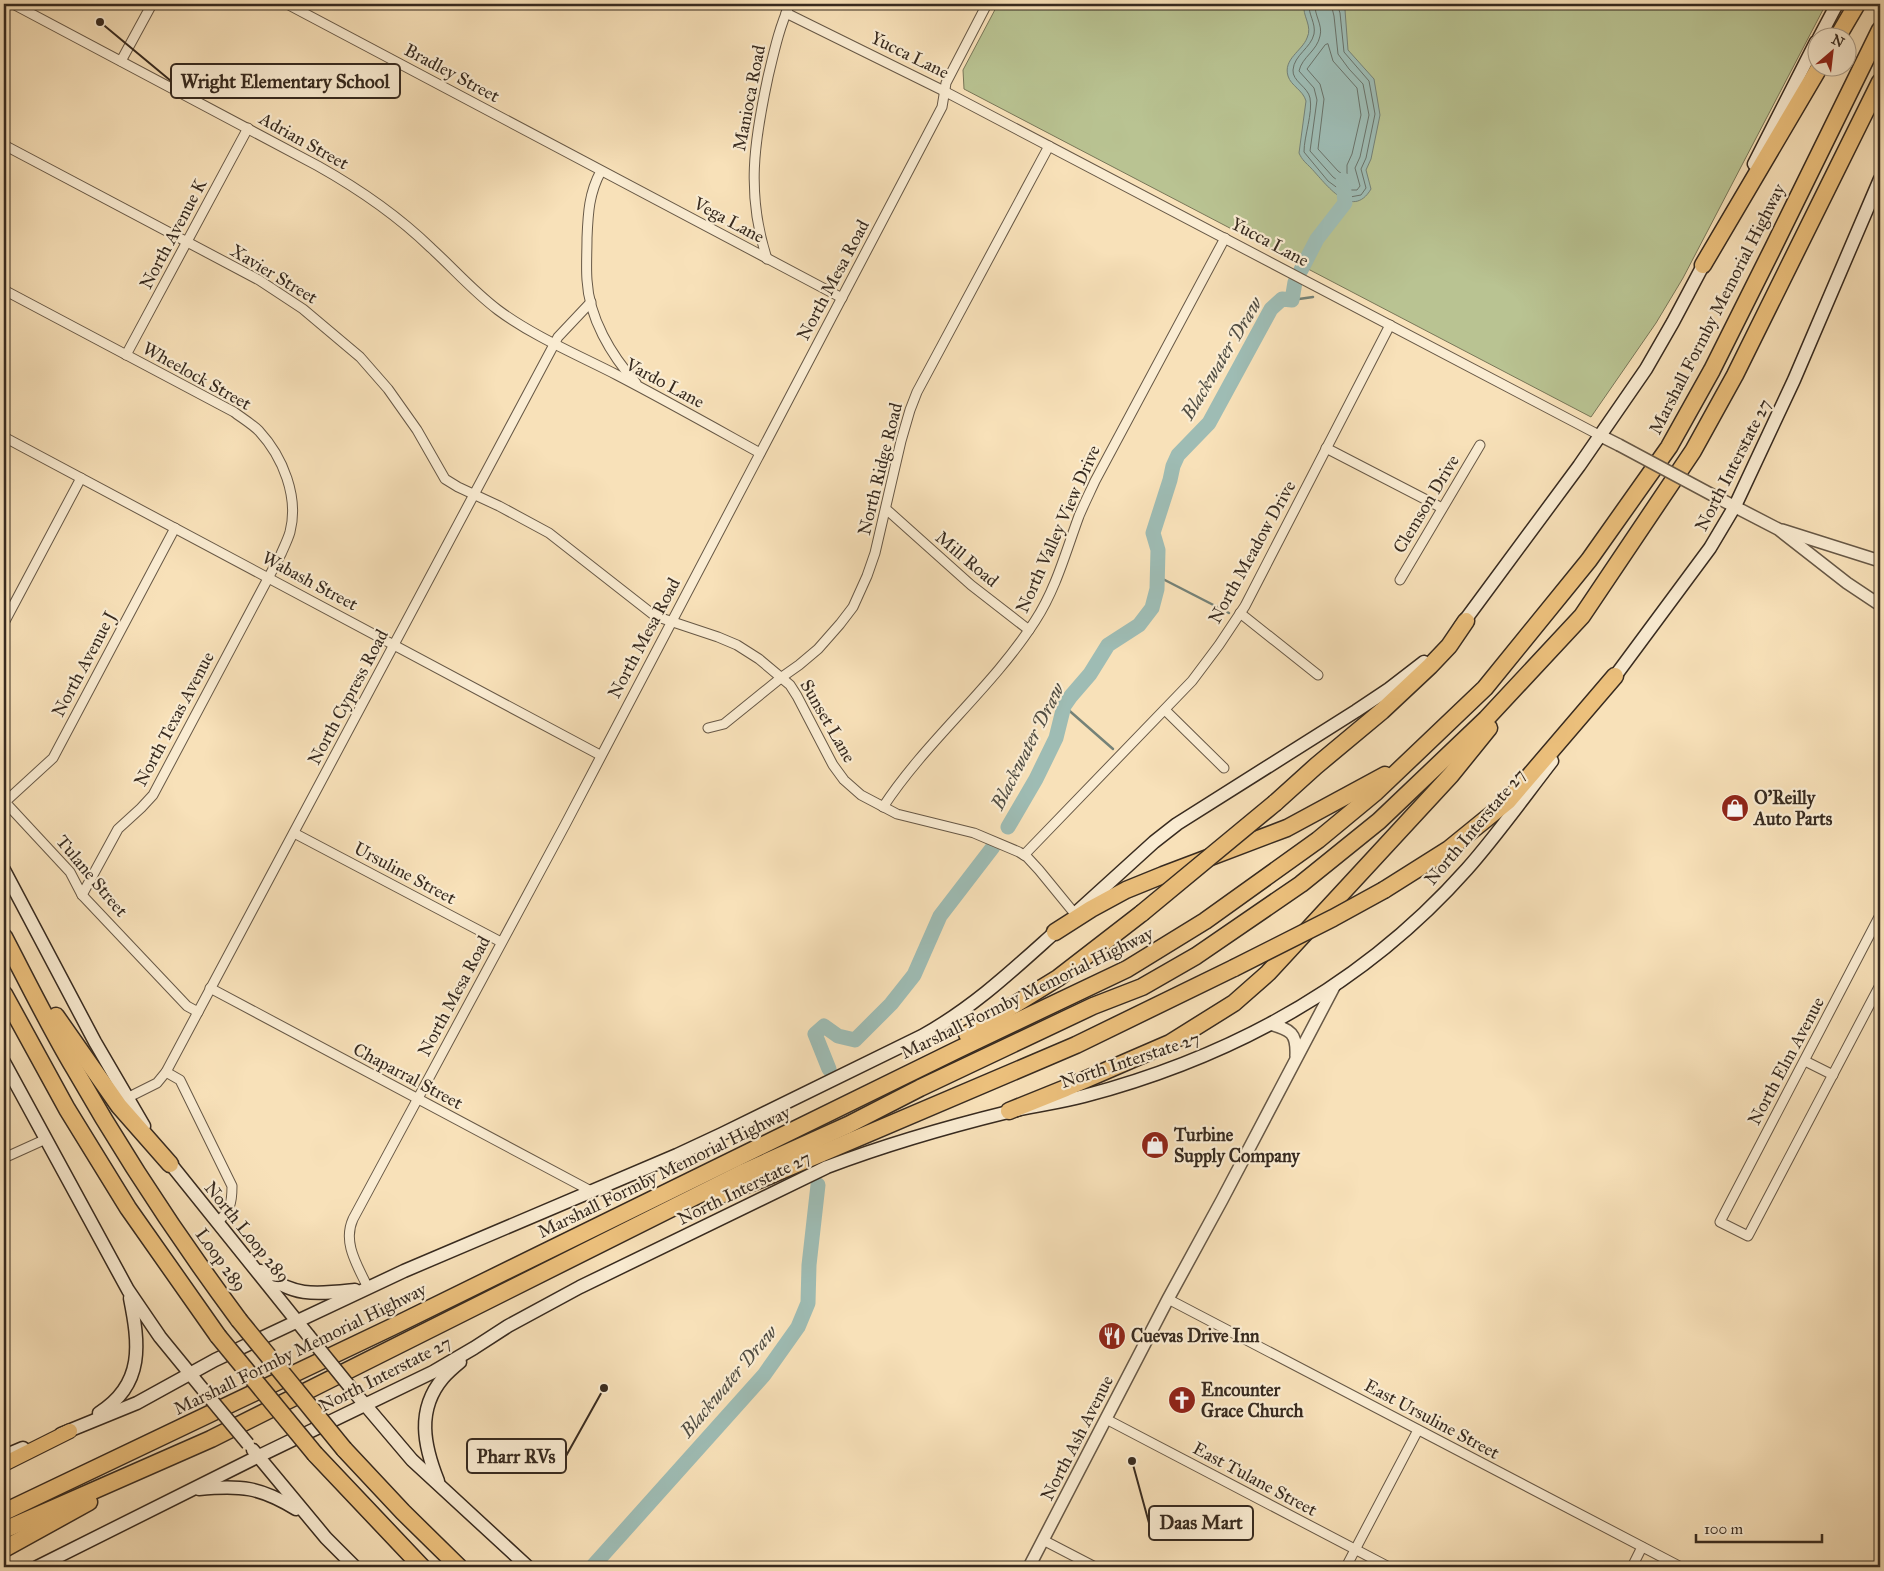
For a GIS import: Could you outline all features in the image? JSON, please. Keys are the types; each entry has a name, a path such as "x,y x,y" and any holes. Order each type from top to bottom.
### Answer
{"highway":[{"path":"1843,28 1857,4"},
{"name":"Marshall Formby Memorial Highway","path":"6,1510 392,1327 968,1044 1114,976 1172,942 1242,896 1318,840 1376,792 1485,688 1543,619 1589,560 1668,447 1712,370 1880,30"},
{"path":"1703,265 1813,78"},
{"name":"Marshall Formby Memorial Highway","path":"4,1530 211,1438 363,1364 744,1172 848,1125 920,1088 1093,1006 1142,987 1196,956 1301,884 1379,822 1486,719 1582,616 1693,451 1735,375 1880,82"},
{"path":"1009,1111 1083,1081 1170,1042 1206,1021 1247,992 1268,973 1450,775 1582,616"},
{"path":"842,1107 1025,1000 1092,953 1275,803 1382,711 1449,646 1466,621"},
{"path":"602,1242 764,1178 1030,1066 1234,968 1384,890 1449,849 1508,801 1615,676"},
{"path":"1055,932 1091,908 1126,890 1163,874 1287,828 1405,764"},
{"path":"4,933 30,970 51,1008 113,1098 170,1164"},
{"name":"Loop 289","path":"4,938 74,1068 119,1144 189,1252 239,1320 344,1449 403,1512 459,1567"},
{"path":"4,994 67,1109 124,1201 218,1336 315,1454 422,1567"},
{"path":"4,1549 211,1438"}],"main road":[{"path":"1824,28 1837,4"},
{"path":"4,1456 137,1403 190,1373 296,1321 404,1271 722,1134 940,1026 983,997 1154,842 1177,824 1388,689 1444,645 1466,621 1574,473 1646,369 1703,265 1806,62"},
{"name":"North Interstate 27","path":"37,1567 258,1456 433,1372 508,1326 580,1287 827,1167 867,1152 1009,1111 1082,1096 1168,1070 1235,1043 1335,985 1384,948 1419,918 1466,870 1510,817 1710,548 1735,506 1794,380 1880,179"},
{"name":"North Loop 289","path":"4,870 57,972 127,1098 170,1164 394,1440 440,1486 528,1567"},
{"path":"4,1062 128,1290 160,1338 305,1514 355,1567"},
{"path":"241,1253 267,1275 296,1290 317,1294 368,1288"},
{"path":"4,1464 70,1431 112,1405 126,1388 136,1362 137,1346 136,1329 128,1290"},
{"path":"440,1486 431,1463 424,1434 424,1421 433,1393 443,1378 474,1348"},
{"path":"192,1490 233,1486 248,1488 274,1496 305,1514"}],"street":[{"name":"Adrian Street","path":"13,4 248,128 358,189 394,215 499,311 554,344"},
{"path":"121,61 152,4"},
{"name":"Bradley Street","path":"287,4 601,172"},
{"name":"Manioca Road","path":"767,258 756,208 754,159 766,88 776,45 790,4"},
{"name":"North Mesa Road","path":"368,1288 350,1246 350,1225 565,824 942,107 946,83 987,4"},
{"name":"Yucca Lane","path":"786,13 944,91 1778,529"},
{"name":"North Avenue K","path":"126,355 188,243 248,128"},
{"name":"Xavier Street","path":"4,145 259,280 303,309 334,333 360,357 388,389 417,430 445,478 474,494"},
{"name":"North Ridge Road","path":"708,728 724,724 799,665 818,649 852,607 867,576 886,510 901,440 917,392 1049,146"},
{"path":"601,172 593,186 588,214 587,280 591,302 608,345 621,366 640,388"},
{"name":"Vega Lane","path":"601,172 842,298"},
{"name":"North Valley View Drive","path":"883,807 900,782 1029,630 1043,608 1095,481 1226,238"},
{"name":"Wheelock Street","path":"4,290 234,412 259,432 279,459 290,483 293,510 290,532 268,577"},
{"name":"North Cypress Road","path":"127,1098 157,1083 166,1072 554,344 568,324 591,302"},
{"name":"North Meadow Drive","path":"1024,855 1192,680 1240,613 1390,325"},
{"name":"Vardo Lane","path":"554,344 760,453"},
{"name":"Wabash Street","path":"4,437 600,755"},
{"name":"Clemson Drive","path":"1400,580 1480,444"},
{"path":"1326,448 1442,508"},
{"path":"4,623 81,478"},
{"name":"Sunset Lane","path":"474,494 549,533 645,610 670,622 710,634 737,645 759,659 782,677 797,696 833,765 844,780 861,794 883,807 907,817 974,833 1024,855 1039,870 1075,914"},
{"name":"Mill Road","path":"886,510 971,585 1029,630"},
{"name":"North Avenue J","path":"5,802 52,758 175,528"},
{"path":"1778,529 1880,561"},
{"path":"1778,529 1847,583 1880,605"},
{"name":"North Texas Avenue","path":"82,894 118,830 153,795 268,577"},
{"path":"1240,613 1318,676"},
{"path":"1165,710 1224,768"},
{"name":"Tulane Street","path":"5,802 70,872 82,894 187,1006 198,1012"},
{"name":"Ursuline Street","path":"294,832 501,942"},
{"name":"North Elm Avenue","path":"1833,1075 1748,1236 1720,1222 1880,915"},
{"name":"North Ash Avenue","path":"1029,1567 1168,1299 1335,985"},
{"path":"1805,1061 1833,1075 1880,986"},
{"name":"Chaparral Street","path":"210,988 591,1191"},
{"path":"1270,1024 1282,1027 1294,1036 1296,1059"},
{"path":"166,1072 180,1080 232,1186 232,1201 227,1213 217,1223"},
{"path":"4,1158 46,1139"},
{"name":"East Ursuline Street","path":"1168,1299 1681,1567"},
{"name":"East Tulane Street","path":"1106,1419 1389,1567"},
{"path":"1346,1567 1418,1430"},
{"path":"1043,1540 1095,1567"},
{"path":"1632,1567 1642,1547"}],"green space":[{"path":"998,4 1826,4 1813,28 1806,28 1806,42 1683,278 1656,323 1591,417 964,89 963,70"}],"water":[{"path":"1304,4 1342,4 1345,10 1348,50 1374,79 1380,115 1371,159 1366,170 1371,189 1364,198 1356,201 1348,201 1340,197 1301,158 1299,153 1306,101 1292,83 1287,70 1290,60 1305,43 1309,34"}],"waterway":[{"name":"Blackwater Draw","path":"1301,270 1317,239 1345,203 1343,180"},
{"name":"Blackwater Draw","path":"1008,827 1036,779 1056,738 1064,706 1090,674 1108,645 1139,625 1152,608 1157,589 1158,550 1153,533 1173,466 1178,455 1209,423 1271,309 1282,299 1292,300 1295,282"},
{"path":"1292,300 1313,297"},
{"path":"1157,576 1229,613"},
{"path":"1064,706 1113,749"},
{"name":"Blackwater Draw","path":"829,1069 815,1034 824,1026 838,1036 855,1040 891,1004 914,975 940,916 993,847"},
{"name":"Blackwater Draw","path":"592,1567 764,1375 798,1327 808,1303 809,1265 818,1185"}],"place":[{"name":"Wright Elementary School","path":"100,22"},
{"name":"O'Reilly Auto Parts","path":"1735,808"},
{"name":"Turbine Supply Company","path":"1155,1145"},
{"name":"Cuevas Drive Inn","path":"1112,1336"},
{"name":"Pharr RVs","path":"604,1388"},
{"name":"Encounter Grace Church","path":"1182,1400"},
{"name":"Daas Mart","path":"1132,1461"}]}
